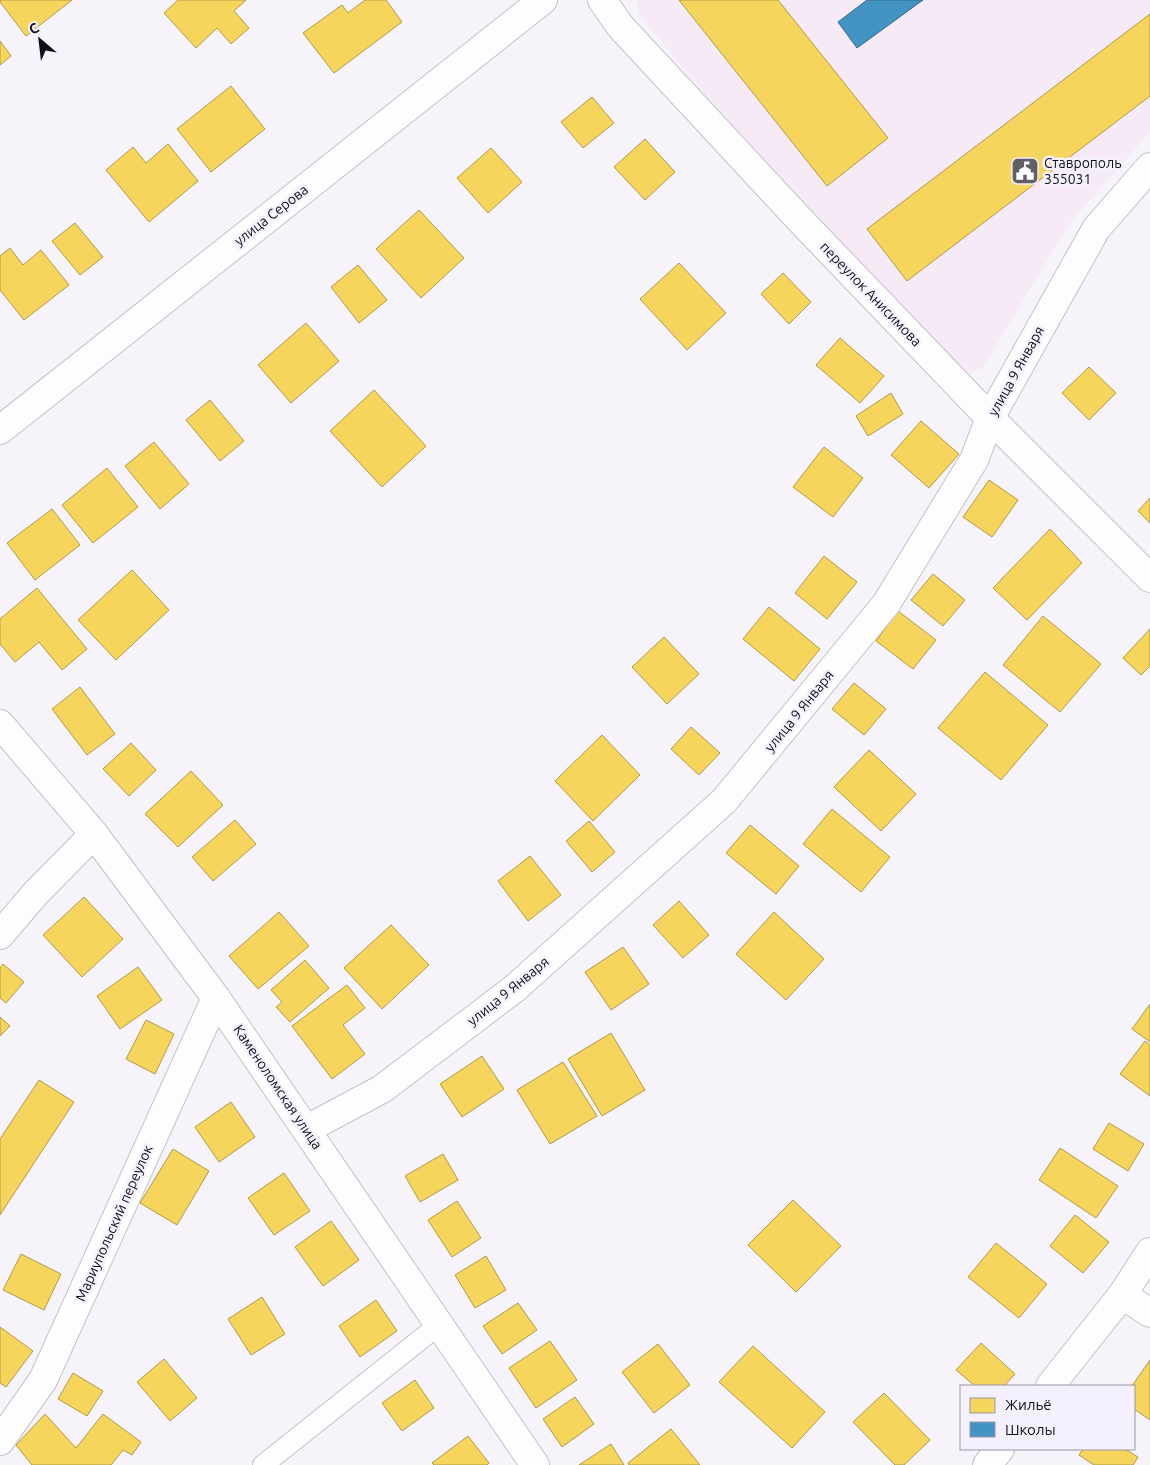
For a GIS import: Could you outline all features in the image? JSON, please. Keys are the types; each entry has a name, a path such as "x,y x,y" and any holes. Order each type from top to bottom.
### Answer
{"street":[{"name":"улица Серова","path":"0,430 542,0"},
{"name":"переулок Анисимова","path":"602,0 620,26 795,214 990,418 1150,578"},
{"name":"улица 9 Января","path":"307,1129 382,1089 514,989 724,802 886,604 974,460 990,418 1096,229 1150,167"},
{"name":"Каменоломская улица","path":"0,724 94,834 216,998 535,1465"},
{"path":"0,935 35,894 94,834"},
{"name":"Мариупольский переулок","path":"0,1441 42,1380 216,998"},
{"path":"1051,1385 1122,1295 1150,1252"},
{"path":"1122,1295 1150,1312"},
{"path":"987,1465 999,1450"}],"lane":[{"path":"262,1465 440,1324"}],"shaded area":[{"path":"636,0 1150,0 1150,132 1069,224 982,369 961,372 688,76 639,13"}],"building: Жильё":[{"path":"0,0 72,0 26,36"},
{"path":"178,0 246,0 234,11 249,28 231,44 217,28 196,48 164,13"},
{"path":"365,0 386,0 402,22 334,73 303,33 342,5 348,13"},
{"path":"679,0 778,0 888,138 827,186"},
{"path":"1150,14 1150,96 907,281 867,229"},
{"path":"0,41 11,56 0,65"},
{"path":"231,86 265,129 211,172 177,129"},
{"path":"592,97 614,123 583,148 561,122"},
{"path":"645,139 675,172 645,200 614,167"},
{"path":"168,144 198,181 149,222 106,170 133,147 146,163"},
{"path":"491,148 522,182 488,213 457,178"},
{"path":"419,210 464,258 421,298 376,249"},
{"path":"75,223 103,257 80,275 52,241"},
{"path":"10,248 23,265 41,250 69,285 24,320 0,290 0,256"},
{"path":"679,263 726,313 687,350 640,299"},
{"path":"358,265 387,300 359,323 331,287"},
{"path":"783,273 811,302 789,324 761,294"},
{"path":"306,323 339,361 291,403 258,365"},
{"path":"840,338 884,376 860,403 816,365"},
{"path":"1089,367 1116,393 1089,420 1062,393"},
{"path":"374,390 426,446 382,487 330,431"},
{"path":"891,393 903,414 868,436 856,416"},
{"path":"210,400 244,441 220,461 186,420"},
{"path":"921,421 959,454 929,488 891,455"},
{"path":"154,442 189,484 160,509 125,466"},
{"path":"824,447 863,478 833,517 793,487"},
{"path":"107,468 138,507 93,543 62,505"},
{"path":"989,480 1018,500 992,537 963,517"},
{"path":"1150,498 1150,523 1138,511"},
{"path":"52,509 80,545 35,580 7,543"},
{"path":"1050,529 1082,563 1027,620 993,588"},
{"path":"824,556 857,582 827,619 795,593"},
{"path":"132,570 169,610 116,660 78,620"},
{"path":"933,574 965,600 943,626 911,600"},
{"path":"37,588 87,649 62,670 39,642 15,662 0,644 0,619"},
{"path":"769,607 820,649 794,681 743,639"},
{"path":"898,611 936,640 913,669 876,641"},
{"path":"1043,616 1101,664 1060,712 1003,665"},
{"path":"1150,629 1150,666 1141,675 1123,658"},
{"path":"664,637 699,674 667,704 632,667"},
{"path":"985,672 1048,725 1001,780 938,728"},
{"path":"854,683 886,709 864,735 832,709"},
{"path":"80,687 115,734 87,755 52,709"},
{"path":"691,727 720,753 699,775 671,749"},
{"path":"602,735 640,775 593,821 555,781"},
{"path":"131,743 156,770 129,796 103,769"},
{"path":"869,750 916,794 881,831 834,787"},
{"path":"191,771 223,805 178,847 145,814"},
{"path":"832,809 890,857 861,892 803,844"},
{"path":"235,820 256,844 213,881 192,857"},
{"path":"589,821 615,852 592,872 566,841"},
{"path":"750,825 799,866 776,894 726,853"},
{"path":"530,856 561,895 528,921 498,881"},
{"path":"84,897 123,939 82,977 43,935"},
{"path":"679,901 709,935 683,958 653,925"},
{"path":"279,912 309,946 258,989 229,956"},
{"path":"774,912 824,959 786,1000 736,954"},
{"path":"391,925 429,965 382,1009 344,968"},
{"path":"623,947 649,984 611,1010 585,972"},
{"path":"305,960 329,988 290,1022 276,1007 282,1002 271,990"},
{"path":"3,964 24,982 6,1003 0,998 0,968"},
{"path":"138,967 162,1000 120,1029 97,996"},
{"path":"347,985 365,1008 343,1025 365,1054 332,1079 292,1026"},
{"path":"1150,1004 1150,1042 1132,1029"},
{"path":"0,1017 10,1026 0,1036"},
{"path":"146,1020 174,1034 155,1074 126,1059"},
{"path":"611,1033 645,1090 602,1116 568,1059"},
{"path":"1145,1041 1150,1045 1150,1096 1120,1074"},
{"path":"482,1056 504,1089 462,1117 440,1084"},
{"path":"563,1062 597,1116 550,1144 517,1090"},
{"path":"39,1080 74,1102 0,1215 0,1139"},
{"path":"231,1102 255,1137 219,1162 195,1127"},
{"path":"1109,1123 1144,1144 1128,1171 1093,1149"},
{"path":"1060,1148 1118,1186 1096,1218 1039,1180"},
{"path":"173,1149 209,1171 177,1225 140,1203"},
{"path":"443,1154 458,1180 420,1202 405,1176"},
{"path":"284,1173 310,1211 274,1235 248,1198"},
{"path":"793,1200 841,1246 796,1292 748,1245"},
{"path":"457,1201 481,1238 452,1257 428,1220"},
{"path":"1075,1215 1109,1242 1083,1273 1050,1246"},
{"path":"331,1221 359,1260 323,1286 295,1247"},
{"path":"996,1243 1047,1284 1019,1318 968,1277"},
{"path":"21,1254 61,1274 44,1310 3,1290"},
{"path":"486,1256 506,1290 475,1308 455,1275"},
{"path":"262,1297 285,1334 251,1355 228,1319"},
{"path":"376,1300 397,1331 360,1357 339,1326"},
{"path":"518,1303 537,1330 502,1354 483,1326"},
{"path":"0,1327 33,1351 6,1387 0,1383"},
{"path":"550,1341 577,1380 536,1408 509,1368"},
{"path":"981,1343 1015,1374 1005,1385 974,1385 956,1370"},
{"path":"658,1344 690,1385 654,1413 622,1372"},
{"path":"753,1346 825,1412 792,1448 719,1382"},
{"path":"164,1359 197,1398 170,1421 137,1382"},
{"path":"1150,1360 1150,1420 1135,1410 1135,1385 1133,1385"},
{"path":"73,1373 103,1391 87,1416 58,1399"},
{"path":"415,1380 434,1408 402,1431 382,1403"},
{"path":"884,1393 930,1440 904,1465 895,1465 853,1422"},
{"path":"575,1397 594,1424 562,1447 543,1419"},
{"path":"45,1414 76,1448 103,1414 141,1442 132,1455 123,1450 111,1465 32,1465 16,1445"},
{"path":"671,1429 700,1465 629,1465 628,1463"},
{"path":"468,1436 489,1463 487,1465 434,1465 432,1463"},
{"path":"611,1444 624,1465 579,1465"},
{"path":"1082,1450 1127,1450 1138,1457 1133,1465 1094,1465 1079,1455"}],"building: Школы":[{"path":"867,0 923,0 857,48 838,22"}],"place":[{"name":"Ставрополь 355031","path":"1025,171"}]}
